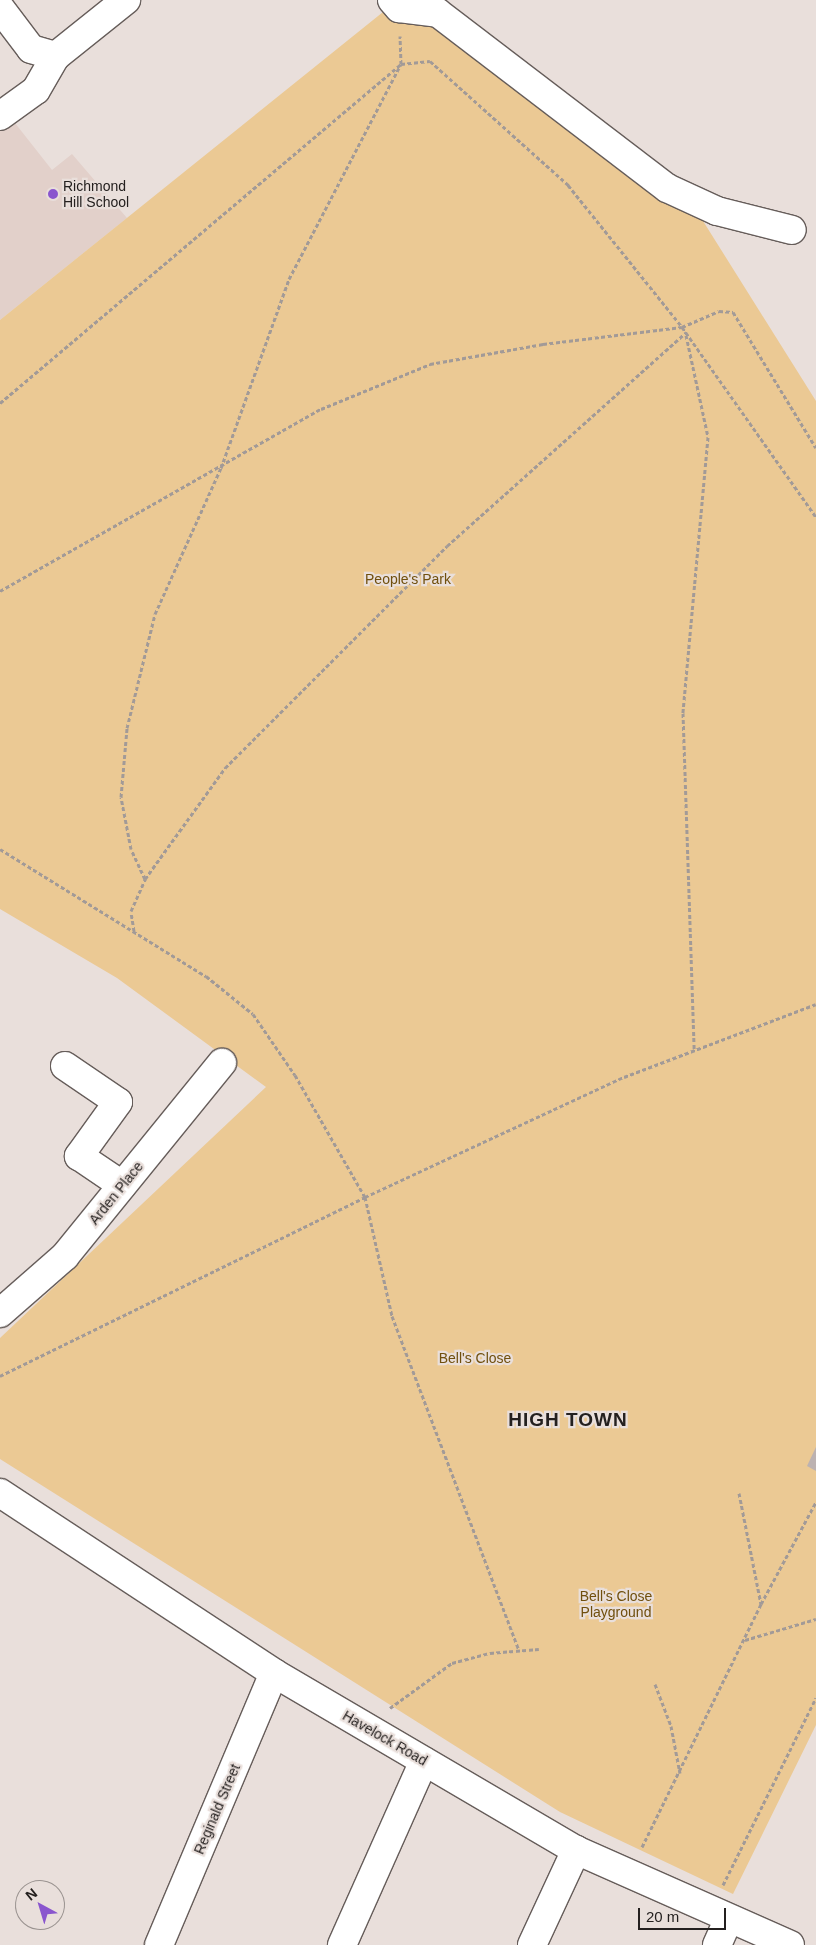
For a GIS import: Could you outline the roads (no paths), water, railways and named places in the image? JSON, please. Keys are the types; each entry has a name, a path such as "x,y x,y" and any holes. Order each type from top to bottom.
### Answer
{"street":[{"path":"0,116 36,90 56,56 126,0"},
{"path":"392,0 399,8 438,14 667,188 717,211 792,230"},
{"path":"0,8 31,49 56,56"},
{"name":"Arden Place","path":"2,1307 65,1256 222,1063"},
{"path":"65,1066 118,1102 79,1156 122,1185"},
{"name":"Havelock Road","path":"0,1493 274,1673 576,1850 719,1916 790,1945"},
{"name":"Reginald Street","path":"159,1945 274,1673"},
{"path":"342,1945 424,1761"},
{"path":"532,1945 576,1850"},
{"path":"717,1945 719,1916"}],"place":[{"name":"Richmond Hill School","path":"53,194"}],"district":[{"name":"HIGH TOWN","path":"568,1420"}],"park label":[{"name":"People's Park","path":"408,579"},
{"name":"Bell's Close","path":"475,1358"},
{"name":"Bell's Close Playground","path":"616,1604"}]}
